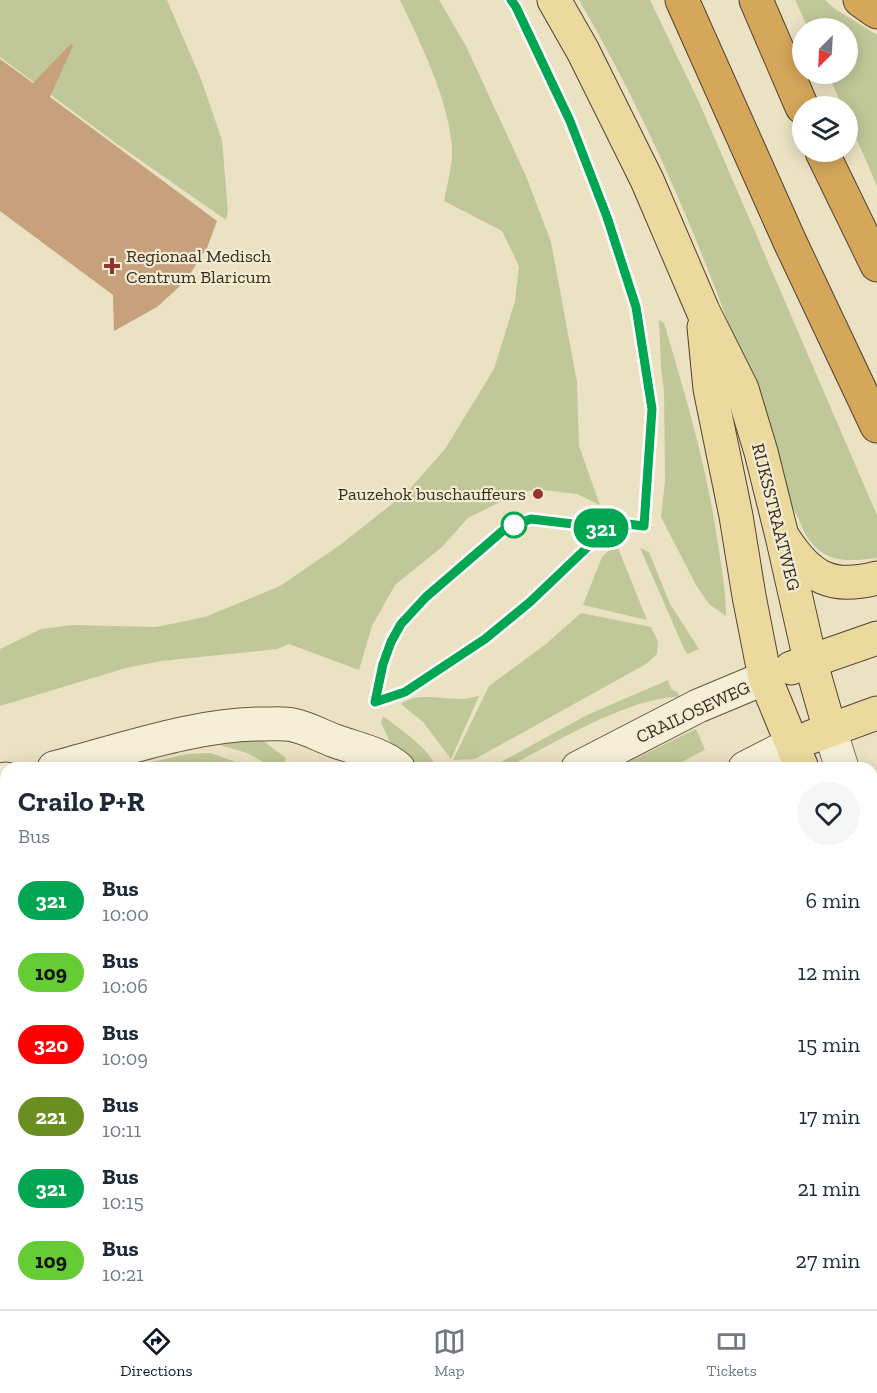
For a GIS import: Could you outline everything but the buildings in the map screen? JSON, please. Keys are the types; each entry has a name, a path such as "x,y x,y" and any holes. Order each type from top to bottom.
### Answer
{"highway":[{"path":"682,0 790,242 877,426"},
{"path":"756,0 797,96"},
{"path":"860,0 877,12"},
{"path":"827,162 877,265"}],"main road":[{"name":"RIJKSSTRAATWEG","path":"554,0 583,51 647,180 703,311 742,389 761,452 810,660 830,730"},
{"name":"RIJKSSTRAATWEG","path":"703,311 710,389 765,678 797,756"},
{"path":"782,536 811,572 822,578 834,582 862,582 877,578"},
{"name":"CRAILOSEWEG","path":"590,762 698,706 810,660 877,638"},
{"path":"771,762 797,756 830,730 877,713"},
{"path":"78,762 195,732 238,724 291,724 315,731 391,762"},
{"path":"830,730 840,762"},
{"path":"335,741 351,762"}],"green space":[{"path":"0,0 167,0 201,79 222,140 228,211 226,220 117,144 0,57"},
{"path":"400,0 439,0 466,46 526,176 551,242 577,382 579,446 600,505 577,494 543,490 528,491 512,496 468,518 442,547 395,585 372,626 359,670 289,644 277,649 161,661 126,668 0,706 0,649 41,629 72,625 156,627 205,617 280,586 340,545 407,492 445,449 494,369 515,301 519,266 502,231 444,201 452,151 446,114 433,74"},
{"path":"579,0 650,0 699,102 877,515 877,558 850,560 833,558 818,549 806,536 787,495 740,355 687,218 626,86"},
{"path":"795,0 825,0 850,18 803,18"},
{"path":"858,23 877,35 877,186 858,142 858,96 838,96 832,84 858,84"},
{"path":"659,320 664,323 701,456 720,558 726,616 709,604 696,585 661,517 665,481 664,392"},
{"path":"616,543 647,620 583,605 602,557"},
{"path":"640,548 649,552 670,604 699,649 687,654 685,651"},
{"path":"581,613 651,627 658,641 657,654 646,664 475,759 453,760 489,686 546,644"},
{"path":"668,680 671,689 680,697 638,704 568,735 517,762 501,762 587,715"},
{"path":"479,696 451,759 423,722 401,704 423,697 464,699"},
{"path":"383,716 422,747 433,762 411,762 391,745 381,722"},
{"path":"696,729 705,750 682,762 628,762"},
{"path":"246,739 263,741 286,758 284,762 264,762 247,753 216,744"},
{"path":"211,753 236,762 152,762 187,754"}],"bus line":[{"name":"321","path":"511,0 570,121 607,217 636,307 652,409 644,526 619,523 607,528 531,519 506,528 426,597 401,624 383,664 375,702 405,692 485,639 530,602 594,541"}],"place":[{"name":"Regionaal Medisch Centrum Blaricum","path":"112,266"},
{"name":"Pauzehok buschauffeurs","path":"538,494"}]}
